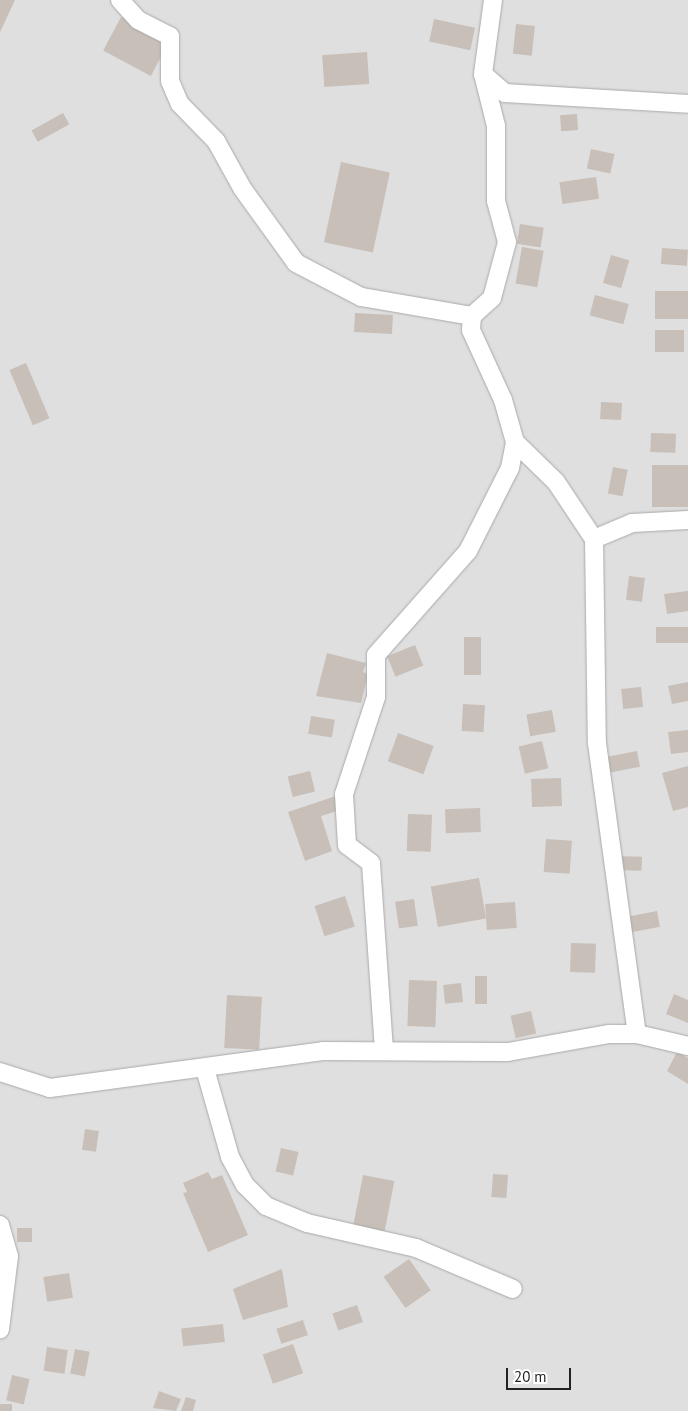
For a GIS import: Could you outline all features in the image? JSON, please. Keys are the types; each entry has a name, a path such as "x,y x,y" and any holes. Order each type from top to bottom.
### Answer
{"street":[{"path":"120,0 138,20 170,36 170,81 180,104 216,140 242,188 296,263 361,297 472,316"},
{"path":"472,316 492,298 507,242 496,200 496,126 483,74 493,0"},
{"path":"483,74 505,93 688,104"},
{"path":"384,1050 371,863 347,846 344,794 376,697 376,655 468,551 510,468 515,442 503,400 474,338 472,316"},
{"path":"515,442 556,482 594,539 597,743 637,1034"},
{"path":"594,539 632,523 688,520"},
{"path":"0,1072 50,1088 323,1051 508,1052 609,1034 637,1034 688,1046"},
{"path":"205,1068 230,1157 245,1186 266,1206 307,1223 416,1248 513,1289"},
{"path":"0,1225 9,1256 0,1329"}],"shaded area":[{"path":"0,0 688,0 688,1411 0,1411"}],"building":[{"path":"0,0 15,0 0,32"},
{"path":"121,17 169,42 151,76 103,51"},
{"path":"434,19 475,28 470,50 429,41"},
{"path":"516,24 535,26 532,56 513,54"},
{"path":"367,52 369,84 324,87 322,55"},
{"path":"63,113 69,124 38,142 32,130"},
{"path":"577,114 578,130 561,131 560,115"},
{"path":"591,149 614,154 610,174 587,169"},
{"path":"341,162 390,172 373,253 324,242"},
{"path":"596,177 599,199 562,204 559,182"},
{"path":"520,224 544,228 541,248 517,244"},
{"path":"522,247 544,251 537,287 516,283"},
{"path":"662,248 688,250 687,266 661,264"},
{"path":"611,255 629,260 621,288 603,283"},
{"path":"655,291 688,291 688,319 655,319"},
{"path":"595,295 629,304 623,324 590,315"},
{"path":"355,313 393,315 392,334 354,332"},
{"path":"655,330 684,330 684,352 655,352"},
{"path":"26,363 49,418 33,425 9,370"},
{"path":"601,402 622,403 621,420 600,419"},
{"path":"651,433 676,434 675,453 650,452"},
{"path":"652,465 688,465 688,507 652,507"},
{"path":"613,467 628,470 623,496 608,494"},
{"path":"629,576 645,578 642,602 626,600"},
{"path":"688,591 688,611 667,614 664,594"},
{"path":"656,627 688,627 688,643 656,643"},
{"path":"464,637 481,637 481,675 464,675"},
{"path":"415,645 423,665 395,677 387,656"},
{"path":"327,653 366,663 363,672 368,674 361,703 316,696"},
{"path":"688,682 688,701 672,704 668,686"},
{"path":"641,687 643,707 623,709 621,689"},
{"path":"463,704 485,705 484,732 462,731"},
{"path":"552,710 556,732 530,736 526,715"},
{"path":"311,716 335,720 332,738 308,734"},
{"path":"688,730 688,752 671,754 668,732"},
{"path":"398,733 434,746 423,774 388,761"},
{"path":"542,741 548,768 525,774 519,746"},
{"path":"637,751 640,767 607,773 604,757"},
{"path":"688,766 688,807 673,811 662,773"},
{"path":"310,771 315,791 293,797 288,777"},
{"path":"561,778 562,806 532,807 531,779"},
{"path":"336,796 340,810 321,816 332,851 305,861 288,812"},
{"path":"480,808 481,832 446,833 445,809"},
{"path":"408,814 432,815 431,852 407,851"},
{"path":"546,839 572,841 570,874 544,872"},
{"path":"617,856 642,857 641,871 617,870"},
{"path":"479,878 486,918 438,927 431,887"},
{"path":"345,896 355,926 324,936 315,906"},
{"path":"414,899 418,926 399,928 395,902"},
{"path":"515,902 517,928 487,930 485,904"},
{"path":"657,911 660,927 628,933 625,917"},
{"path":"571,943 596,944 595,973 570,972"},
{"path":"475,976 487,976 487,1004 475,1004"},
{"path":"409,980 437,981 435,1027 407,1026"},
{"path":"461,983 463,1002 445,1004 443,985"},
{"path":"674,994 688,1000 688,1023 666,1014"},
{"path":"227,995 262,997 259,1050 224,1048"},
{"path":"531,1011 536,1033 516,1038 511,1016"},
{"path":"677,1052 688,1058 688,1084 667,1071"},
{"path":"85,1129 99,1131 96,1152 82,1150"},
{"path":"281,1148 299,1152 293,1175 276,1171"},
{"path":"208,1172 212,1179 222,1175 248,1235 208,1252 183,1193 187,1192 183,1183"},
{"path":"493,1174 508,1175 506,1198 491,1197"},
{"path":"363,1175 394,1181 384,1234 353,1228"},
{"path":"17,1228 32,1228 32,1242 17,1242"},
{"path":"409,1259 431,1290 405,1308 384,1277"},
{"path":"282,1269 288,1307 243,1320 233,1289"},
{"path":"69,1273 73,1298 47,1302 43,1277"},
{"path":"357,1305 363,1322 338,1330 332,1313"},
{"path":"303,1320 308,1335 281,1344 276,1329"},
{"path":"223,1324 225,1342 183,1346 181,1328"},
{"path":"293,1344 303,1373 273,1384 263,1354"},
{"path":"47,1347 68,1350 64,1374 44,1371"},
{"path":"75,1349 90,1352 85,1376 70,1374"},
{"path":"12,1375 30,1379 24,1404 6,1400"},
{"path":"159,1391 181,1399 176,1411 153,1408"},
{"path":"186,1397 196,1400 193,1411 181,1411"},
{"path":"0,1404 12,1404 12,1411 0,1411"}]}
